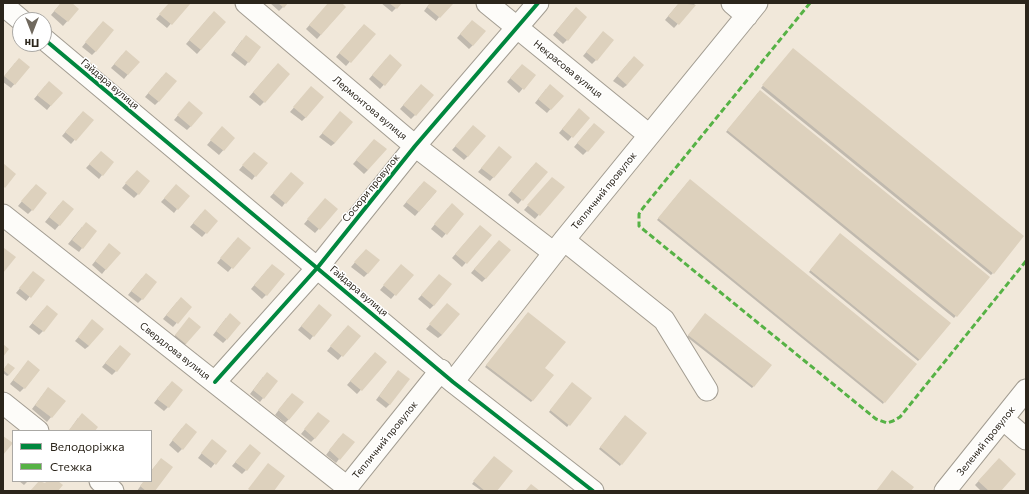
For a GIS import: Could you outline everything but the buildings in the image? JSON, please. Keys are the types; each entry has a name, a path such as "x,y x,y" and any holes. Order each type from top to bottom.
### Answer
{"street":[{"name":"Лермонтова вулиця","path":"246,3 415,146 664,320 707,390"},
{"name":"Некрасова вулиця","path":"487,3 648,135"},
{"name":"Сосюри провулок","path":"215,382 318,267 415,146 538,3"},
{"path":"3,5 12,12"},
{"name":"Тепличний провулок","path":"346,489 559,247 648,135 745,7"},
{"name":"Гайдара вулиця","path":"52,46 447,376 593,491"},
{"name":"Свердлова вулиця","path":"3,215 215,382 346,489"},
{"name":"Зелений провулок","path":"945,491 1026,390"},
{"path":"3,403 37,430"},
{"path":"1003,419 1026,439"},
{"path":"101,482 113,491"}],"marked path":[{"path":"810,3 643,208 639,214 639,226 876,419 887,423 900,417 1026,261"}],"cycle path":[{"path":"215,382 318,267 415,146 538,3"},
{"path":"52,46 453,382 593,491"}]}
